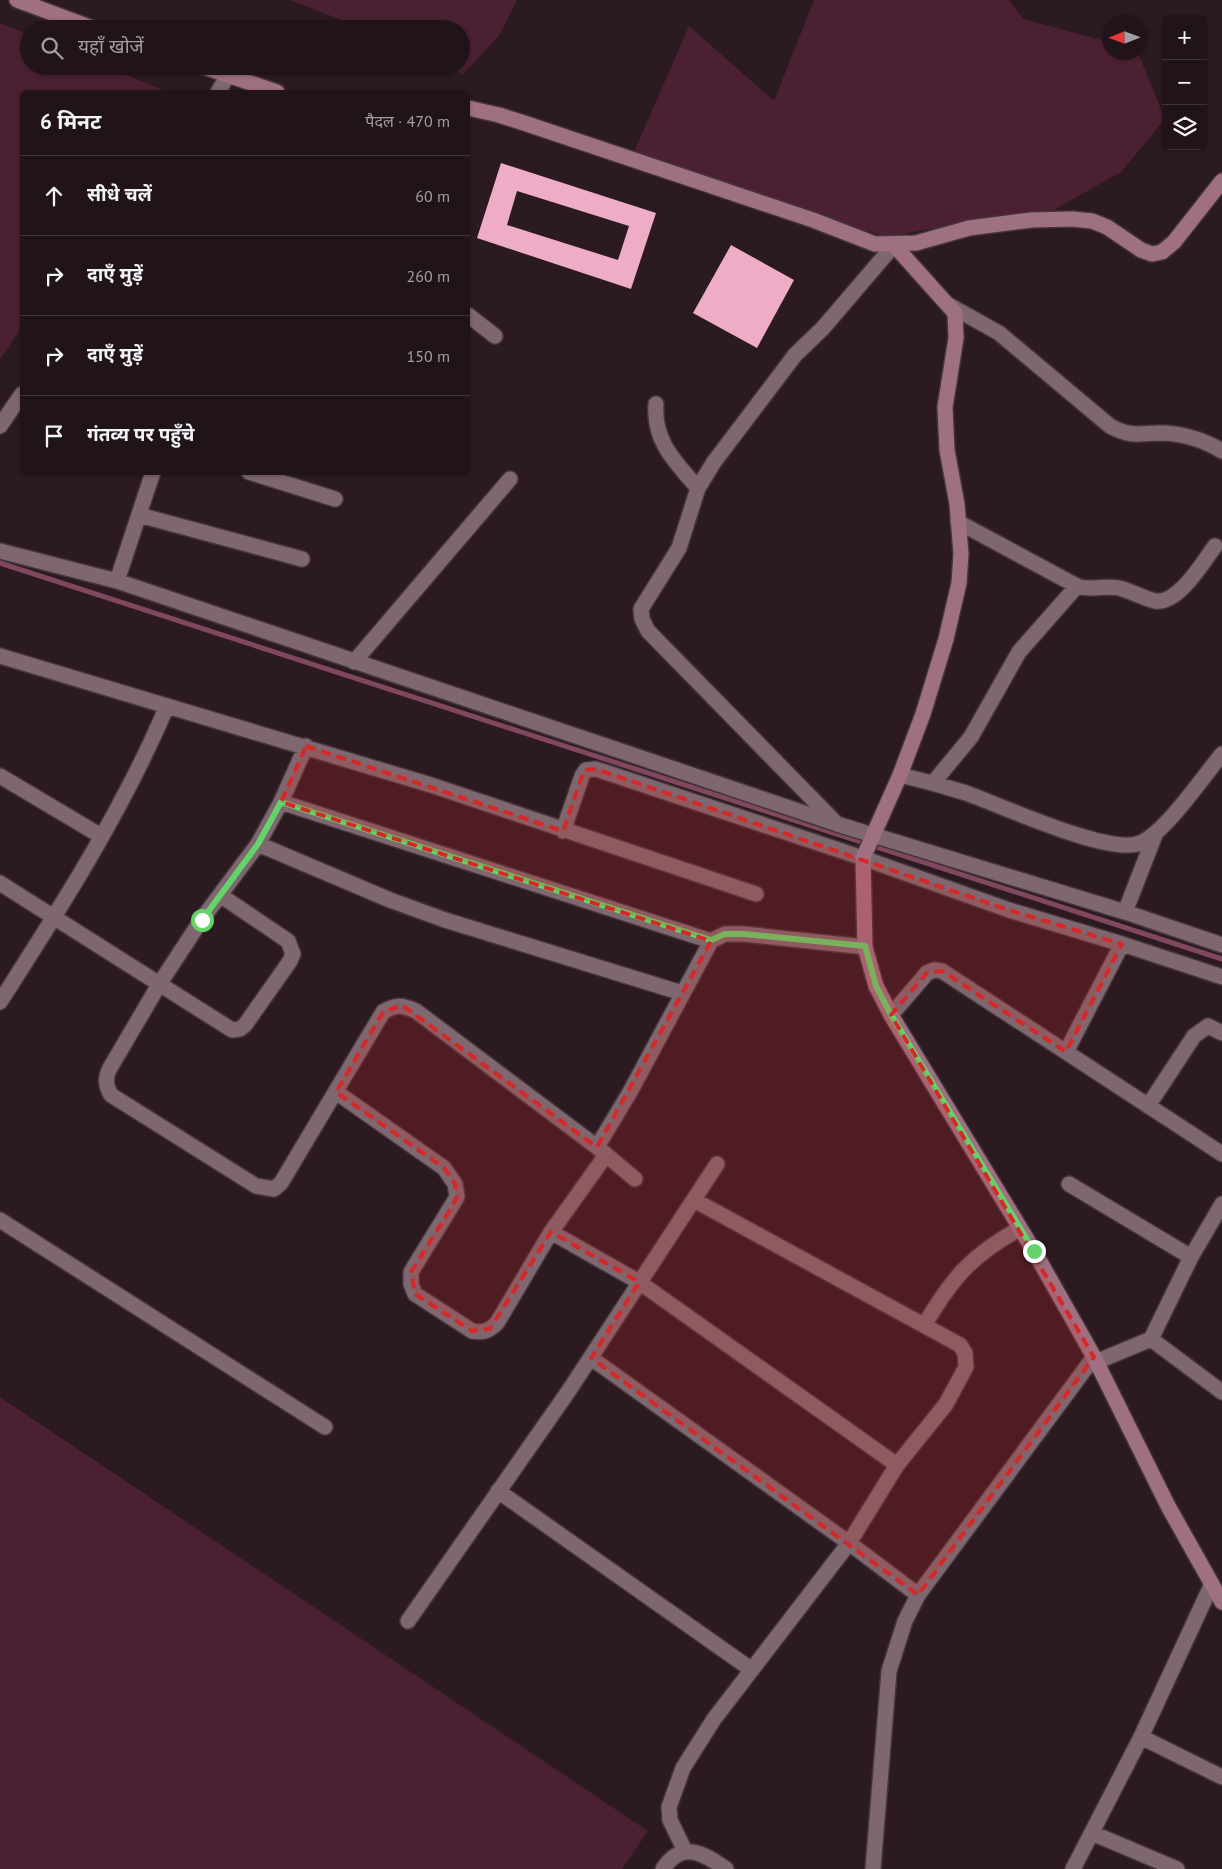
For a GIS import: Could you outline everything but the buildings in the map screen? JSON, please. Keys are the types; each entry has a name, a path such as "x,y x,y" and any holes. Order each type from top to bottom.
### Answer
{"street":[{"path":"17,0 71,20"},
{"path":"219,90 228,75 271,90"},
{"path":"470,108 527,124 814,220 875,244 916,243 969,228 1031,220 1072,219 1092,221 1107,227 1141,250 1152,254 1162,252 1174,242 1222,180"},
{"path":"894,245 955,313 957,324 945,408 947,450 962,554 959,583 946,639 923,714 900,775 868,846 865,946 876,986 891,1015 1095,1359 1168,1506 1211,1586 1222,1602"},
{"path":"894,245 823,328 795,355 714,462 698,488 679,548 646,598 641,609 642,619 648,631 837,824 868,846 1009,910 1222,977"},
{"path":"947,304 970,315 998,333 1110,426 1128,435 1162,433 1197,438 1222,451"},
{"path":"470,317 495,336"},
{"path":"0,426 20,397"},
{"path":"656,404 655,421 664,445 698,488"},
{"path":"117,581 152,475"},
{"path":"259,475 336,499"},
{"path":"354,662 510,479"},
{"path":"139,514 302,559"},
{"path":"958,522 1077,586 1087,589 1118,588 1157,601 1164,601 1179,592 1215,546"},
{"path":"0,551 117,581 252,625 354,662 837,824"},
{"path":"933,783 972,737 1018,652 1077,586"},
{"path":"0,656 432,785 563,831 756,894"},
{"path":"0,1002 54,918 144,761 167,706"},
{"path":"306,746 281,802 258,844 220,894 160,983 110,1068 105,1078 106,1087 111,1094 256,1186 274,1190 281,1183 383,1012 391,1007 402,1005 416,1011 601,1151 635,1179"},
{"path":"1125,912 1155,835 1222,754"},
{"path":"563,831 582,776 586,770 596,769 868,846 1125,912 1222,945"},
{"path":"900,775 933,783 1065,831 1122,846 1139,844 1155,835"},
{"path":"0,776 101,836"},
{"path":"281,802 711,940"},
{"path":"258,844 390,900 563,958 682,993"},
{"path":"0,883 232,1030 240,1029 245,1025 290,961 292,954 288,941 220,894"},
{"path":"336,1092 444,1168 456,1184 457,1197 411,1272 411,1284 415,1294 472,1331 481,1333 497,1323 601,1151 630,1092 711,940 725,934 744,934 865,946"},
{"path":"1066,1052 1122,944"},
{"path":"891,1015 927,973 934,970 942,971 1222,1154"},
{"path":"1148,1106 1194,1036 1208,1026 1222,1033"},
{"path":"408,1622 591,1358 717,1164"},
{"path":"1069,1184 1192,1257"},
{"path":"685,1851 670,1820 669,1807 672,1794 688,1760 714,1719 849,1543 897,1465 946,1404 966,1367 965,1353 960,1344 694,1200"},
{"path":"873,1869 889,1671 905,1621 918,1596 1095,1359 1151,1339 1192,1257 1220,1213"},
{"path":"0,1220 325,1427"},
{"path":"925,1324 951,1282 969,1262 995,1242 1019,1228"},
{"path":"551,1232 639,1282 897,1465"},
{"path":"1151,1339 1222,1392"},
{"path":"591,1358 849,1543 918,1596"},
{"path":"498,1492 752,1670"},
{"path":"1073,1869 1141,1737 1211,1586"},
{"path":"1141,1737 1222,1777"},
{"path":"1092,1833 1177,1869"},
{"path":"663,1869 674,1854 685,1851 698,1853 726,1869"}],"highlighted area":[{"path":"306,746 563,831 582,776 586,770 596,769 1009,910 1122,944 1066,1052 942,971 927,973 891,1015 1094,1357 918,1595 591,1358 639,1282 551,1232 490,1329 472,1331 415,1294 411,1272 457,1197 455,1184 444,1168 336,1092 383,1012 402,1005 597,1147 711,941 281,802"}],"shaded area":[{"path":"290,0 517,0 499,36 470,67 470,20 342,20"},
{"path":"814,0 1009,0 1023,19 1102,40 1102,60 1141,60 1162,112 1162,123 1121,172 1052,211 967,222 887,237 793,208 634,152 689,26 774,101"},
{"path":"0,23 20,31 20,75 127,75 163,90 20,90 20,330 0,359"},
{"path":"0,1397 648,1831 622,1869 0,1869"}],"waterway":[{"path":"0,563 1222,959"}],"route":[{"path":"202,920 258,844 281,802 711,940 725,934 744,934 865,946 876,986 891,1015 1034,1251"}]}
